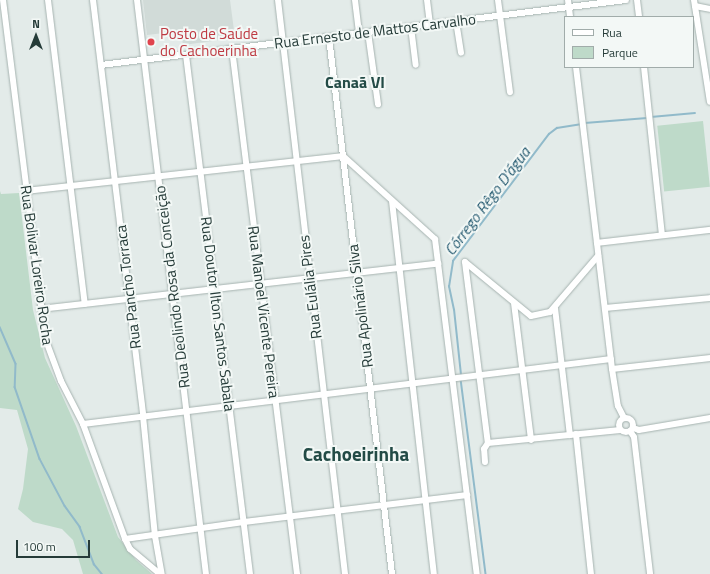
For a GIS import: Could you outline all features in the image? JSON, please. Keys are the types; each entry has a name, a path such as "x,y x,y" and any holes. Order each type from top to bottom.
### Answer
{"street":[{"name":"Rua Bolivar Loreiro Rocha","path":"3,0 40,309 51,357 83,424 125,539 130,548 161,574"},
{"path":"48,0 85,304"},
{"name":"Rua Pancho Torraca","path":"93,0 144,416 155,536 161,574"},
{"name":"Rua Deolindo Rosa da Conceição","path":"137,0 206,574"},
{"name":"Rua Eulália Pires","path":"278,0 345,574"},
{"path":"355,0 359,33"},
{"path":"426,0 430,25"},
{"path":"498,0 510,92"},
{"path":"568,0 570,16"},
{"name":"Rua Ernesto de Mattos Carvalho","path":"101,65 626,0"},
{"path":"637,0 639,16"},
{"path":"710,8 695,3 710,98"},
{"path":"456,21 461,53"},
{"path":"410,27 416,64"},
{"path":"368,32 378,104"},
{"name":"Rua Apolinário Silva","path":"329,37 392,574"},
{"name":"Rua Manoel Vicente Pereira","path":"232,49 297,574"},
{"name":"Rua Doutor Ilton Santos Sabala","path":"186,55 250,574"},
{"path":"576,68 612,369 618,406 624,418 628,418 634,437 650,574"},
{"path":"644,68 662,235"},
{"path":"26,191 343,156 434,238 454,378 477,574"},
{"path":"392,201 434,574"},
{"path":"597,243 710,230"},
{"path":"485,462 484,449 488,443 465,262 531,316 550,312 555,308 598,256"},
{"path":"40,309 438,264"},
{"path":"605,308 710,298"},
{"path":"514,303 531,440"},
{"path":"555,308 591,574"},
{"path":"612,369 710,358"},
{"path":"83,424 611,359"},
{"path":"620,430 621,420 624,418"},
{"path":"488,443 531,440 573,434 631,429 639,430 710,418"},
{"path":"125,539 290,516 467,495"}],"shaded area":[{"path":"143,0 230,0 235,38 183,45 181,31 147,35"}],"green space":[{"path":"703,121 710,187 664,191 657,126"},
{"path":"0,191 1,194 19,193 33,310 45,358 76,426 118,537 136,560 152,574 83,574 73,540 62,529 33,522 18,509 23,489 28,449 17,410 0,408"}],"waterway":[{"name":"Córrego Rêgo D'água","path":"651,117 695,113"},
{"name":"Córrego Rêgo D'água","path":"585,123 647,118"},
{"name":"Córrego Rêgo D'água","path":"461,375 454,310 449,287 453,261 549,134 557,128 582,124"},
{"path":"0,327 16,364 15,387 40,459 65,506 80,527 94,564 102,574"},
{"name":"Córrego Rêgo D'água","path":"461,379 486,574"}],"place":[{"name":"Posto de Saúde do Cachoerinha","path":"151,42"}],"district":[{"name":"Canaã VI","path":"355,82"},
{"name":"Cachoeirinha","path":"356,454"}]}
